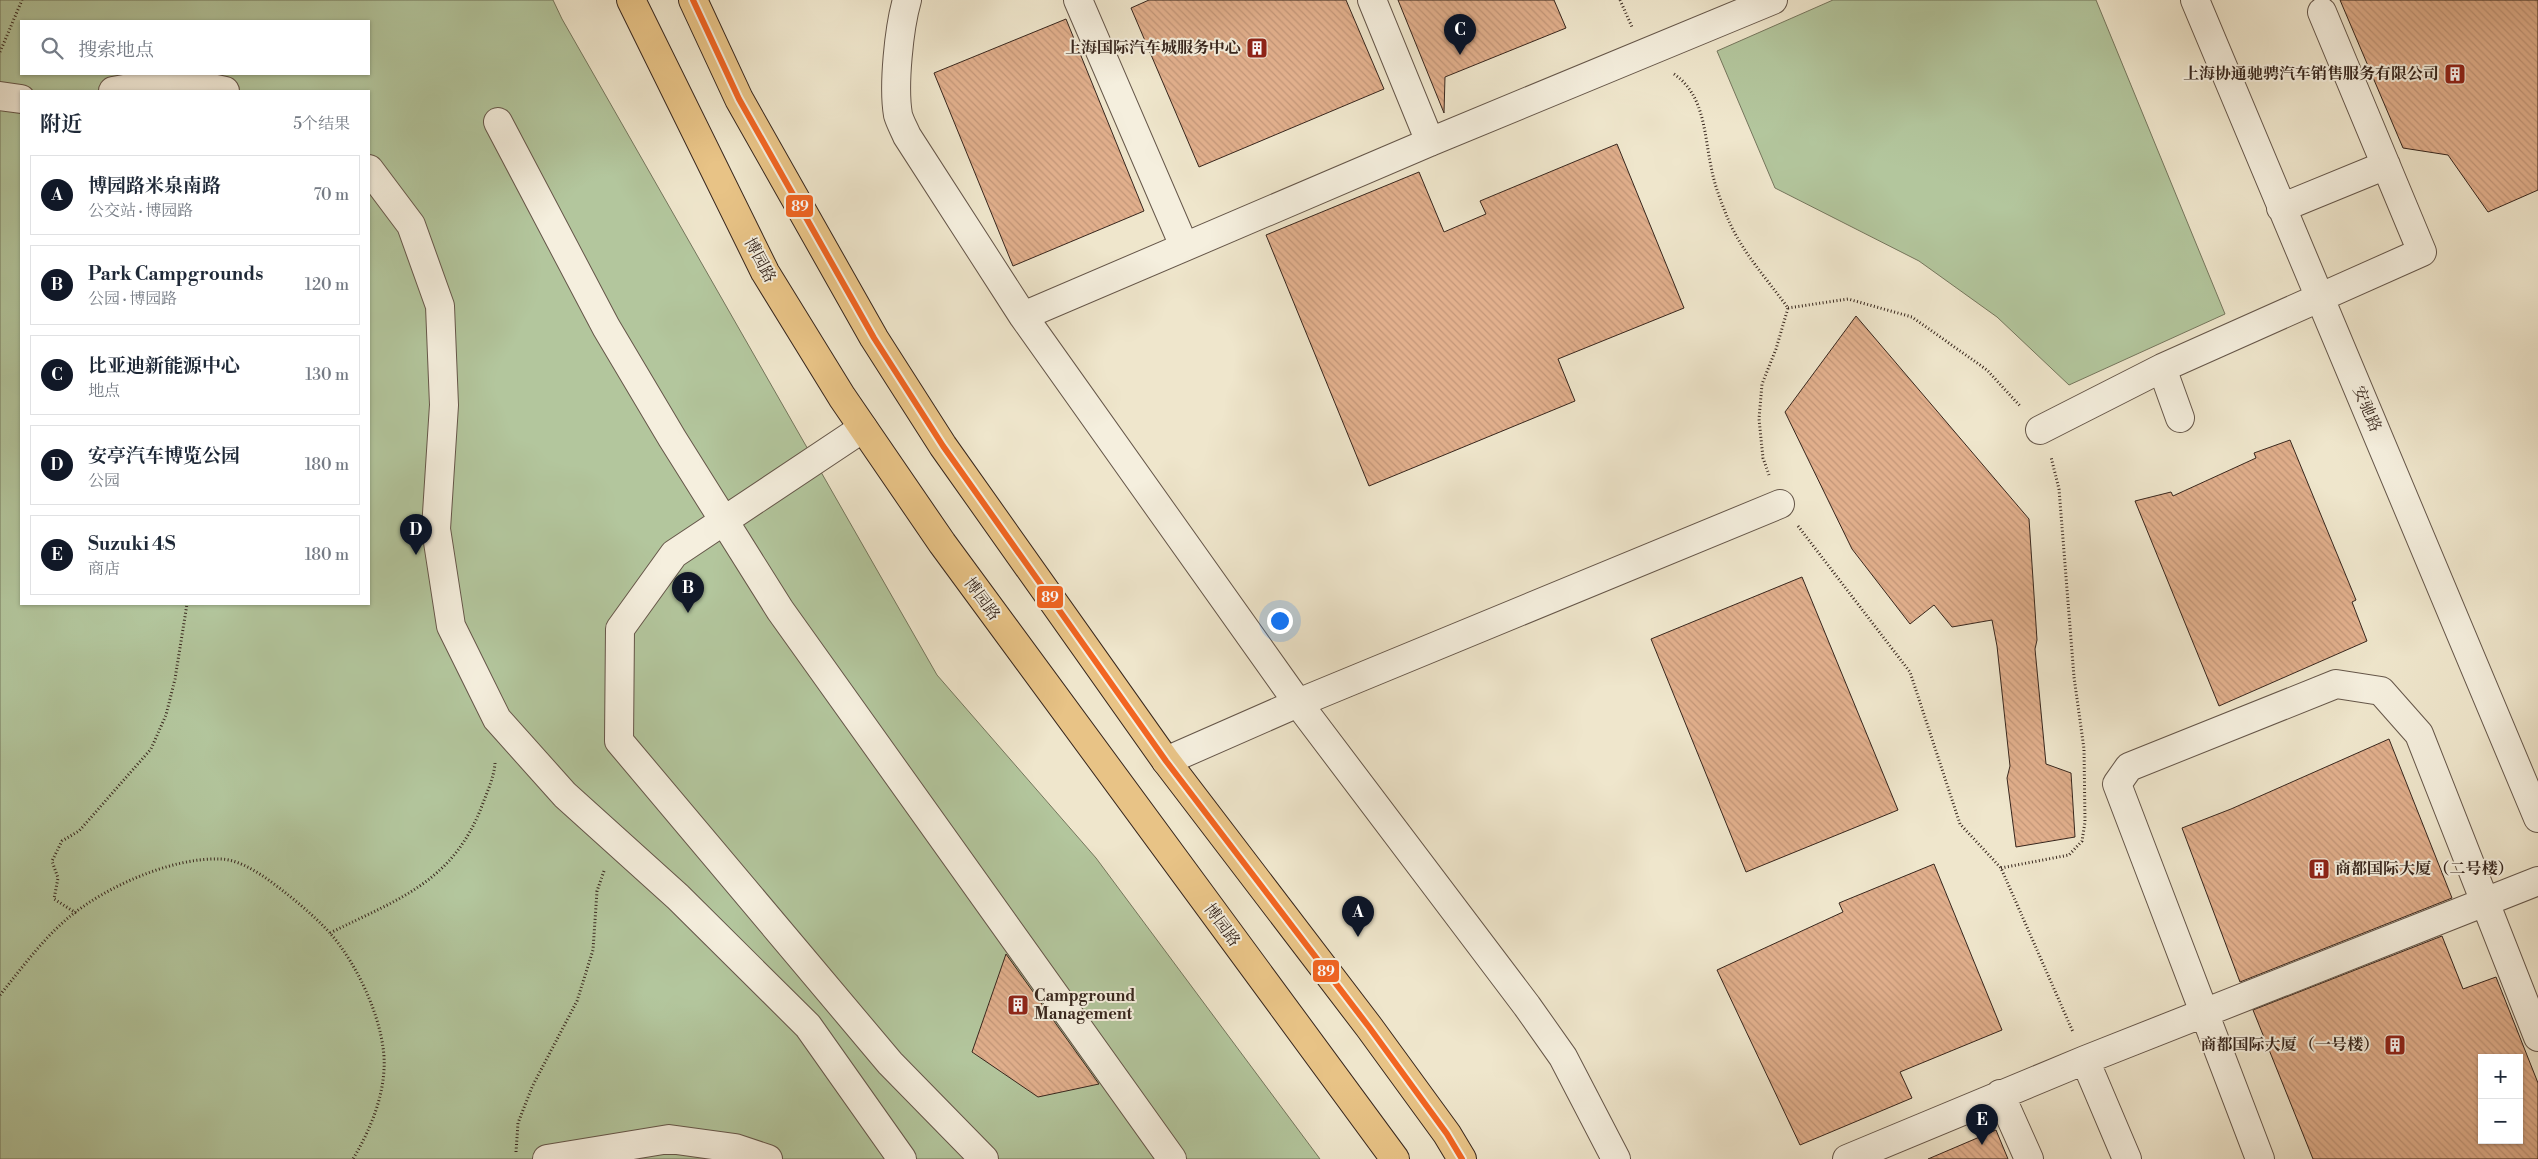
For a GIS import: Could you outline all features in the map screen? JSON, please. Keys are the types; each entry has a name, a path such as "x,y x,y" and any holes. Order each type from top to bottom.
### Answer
{"main road":[{"name":"博园路","path":"631,0 765,272 863,428 942,543 1395,1159"},
{"path":"693,0 739,99 874,338 943,446 1166,761 1369,1027 1448,1134 1462,1159"}],"street":[{"path":"907,0 903,14 896,93 899,116 907,136 1023,316 1298,703 1527,1006 1563,1058 1616,1159"},
{"path":"1078,0 1184,246"},
{"path":"1372,0 1430,142"},
{"path":"1023,316 1430,142 1773,0"},
{"name":"安驰路","path":"2195,0 2538,818"},
{"path":"2040,430 2162,368 2422,252 2322,12"},
{"path":"119,90 174,80 220,90"},
{"path":"0,96 20,99"},
{"path":"498,122 606,327 672,438 780,610 1172,1159"},
{"path":"2281,208 2386,165"},
{"path":"370,171 411,225 440,306 444,405 436,529 451,626 497,719 565,795 678,897 808,1026 902,1159"},
{"path":"2162,368 2180,418"},
{"path":"863,428 724,518 674,554 620,629 619,741 890,1063 984,1159"},
{"path":"1166,761 1298,703 1780,504"},
{"path":"2260,1159 2117,784 2129,768 2336,684 2381,691 2419,734 2538,1037"},
{"path":"1848,1159 2000,1094 2538,881"},
{"path":"2085,1060 2127,1159"},
{"path":"2000,1094 2030,1159"},
{"path":"547,1159 669,1139 735,1148 768,1159"}],"path":[{"path":"0,52 22,0"},
{"path":"1620,0 1643,53 1682,80 1699,105 1712,173 1728,219 1750,259 1788,308"},
{"path":"1788,308 1848,299 1912,317 1987,370 2040,430 2050,454 2059,490 2074,677 2084,749 2085,822 2082,841 2069,855 2001,868"},
{"path":"1788,308 1776,350 1762,384 1759,419 1763,458 1780,504 1831,567 1910,672 1960,824 2001,868 2085,1060"},
{"path":"76,913 54,899 58,878 52,861 62,841 79,831 151,749 166,715 175,679 187,605"},
{"path":"330,933 432,879 455,856 477,818 494,772 497,719"},
{"path":"515,1159 518,1123 532,1087 577,1001 593,950 597,891 614,840"},
{"path":"0,995 43,944 76,913 122,885 175,864 204,859 224,859 250,869 308,910 330,933 345,953 376,1014 382,1040 384,1068 381,1092 372,1120 353,1159"}],"green space":[{"path":"0,0 553,0 562,19 937,675 1096,858 1320,1159 0,1159"},
{"path":"1833,0 2096,0 2225,314 2069,385 1997,317 1919,261 1775,188 1717,51"}],"building":[{"name":"上海国际汽车城服务中心","path":"1149,0 1346,0 1384,89 1199,167 1131,8"},
{"path":"1398,0 1554,0 1566,28 1445,77 1444,113"},
{"name":"上海协通驰骋汽车销售服务有限公司","path":"2340,0 2538,0 2538,190 2488,212 2448,155 2403,148"},
{"path":"1066,19 1144,211 1013,266 934,73"},
{"path":"1617,144 1684,308 1558,359 1575,401 1369,486 1266,235 1419,172 1444,232 1486,214 1480,201"},
{"path":"1856,316 2029,519 2037,640 2035,649 2046,764 2071,773 2075,837 2016,847 2007,778 2010,766 1997,646 1992,620 1952,627 1934,605 1910,624 1852,549 1785,412"},
{"path":"2290,440 2356,600 2352,602 2367,641 2219,706 2135,501 2171,492 2173,496 2256,458 2254,453"},
{"path":"1802,577 1898,810 1746,872 1651,639"},
{"name":"商都国际大厦 （二号楼）","path":"2389,739 2452,898 2240,982 2182,828 2231,809"},
{"path":"1934,864 2002,1030 1900,1072 1912,1098 1800,1145 1717,970 1843,912 1839,903"},
{"name":"商都国际大厦 （一号楼）","path":"2442,936 2463,989 2496,977 2538,1083 2538,1159 2313,1159 2253,1010"},
{"name":"Campground Management","path":"1006,954 1099,1084 1038,1097 972,1052"},
{"path":"1996,1130 2008,1159 1928,1159"}],"transit line":[{"name":"89","path":"693,0 739,99 874,338 943,446 1166,761 1369,1027 1447,1134 1462,1159"}],"place":[{"name":"上海国际汽车城服务中心","path":"1257,48"},
{"name":"比亚迪新能源中心","path":"1460,55"},
{"name":"上海协通驰骋汽车销售服务有限公司","path":"2455,74"},
{"name":"安亭汽车博览公园","path":"416,555"},
{"name":"Park Campgrounds","path":"688,613"},
{"name":"商都国际大厦 （二号楼）","path":"2319,869"},
{"name":"博园路米泉南路","path":"1358,937"},
{"name":"Campground Management","path":"1018,1005"},
{"name":"商都国际大厦 （一号楼）","path":"2395,1045"},
{"name":"Suzuki 4S","path":"1982,1145"}]}
